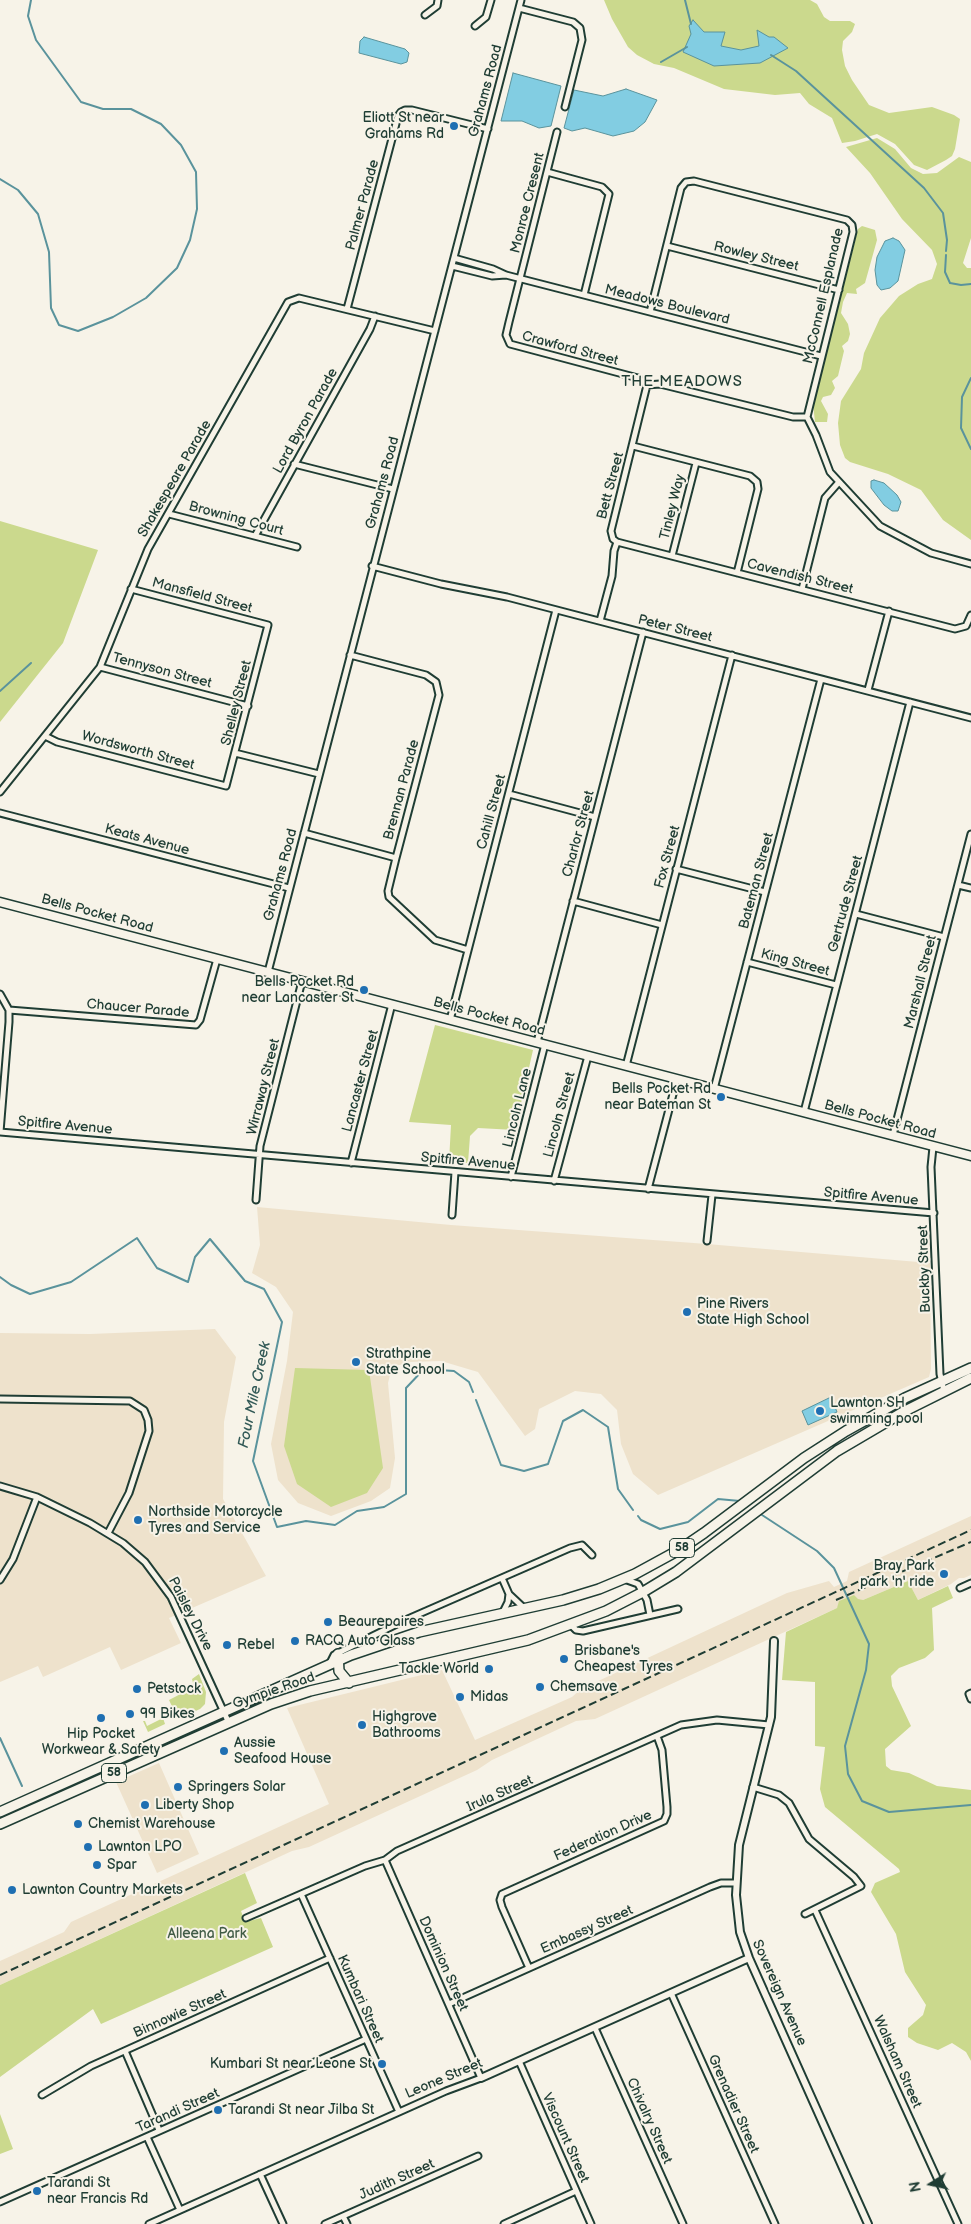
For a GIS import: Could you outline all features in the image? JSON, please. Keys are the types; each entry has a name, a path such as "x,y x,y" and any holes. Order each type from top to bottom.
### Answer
{"highway":[{"name":"Gympie Road","path":"0,1824 228,1721 291,1697 521,1641 571,1625 643,1592 689,1562 748,1518 766,1503 775,1488 846,1431 888,1407 971,1368"},
{"name":"Gympie Road","path":"0,1812 335,1659 419,1632 578,1596 624,1579 679,1550 754,1495 775,1488 852,1442 971,1378"},
{"path":"335,1659 339,1671 349,1683"}],"main road":[{"name":"Bells Pocket Road","path":"0,902 971,1156"}],"street":[{"path":"425,15 437,6 438,0"},
{"path":"475,26 486,16 491,0"},
{"name":"Grahams Road","path":"268,972 372,566 521,0"},
{"path":"518,8 573,22 580,28 582,40 565,107"},
{"name":"Palmer Parade","path":"347,309 398,116 405,110 488,129"},
{"name":"Monroe Cresent","path":"520,279 557,132"},
{"path":"547,172 602,187 609,194 584,295"},
{"name":"McConnell Esplanade","path":"650,312 681,188 690,181 847,220 852,225 853,232 807,417"},
{"name":"Rowley Street","path":"667,246 839,290"},
{"name":"Meadows Boulevard","path":"454,258 520,279 821,356"},
{"name":"Meadows Boulevard","path":"452,266 492,276 506,275"},
{"name":"Crawford Street","path":"520,279 506,335 510,344 638,378 648,385 660,384 793,418 807,417"},
{"name":"Shakespeare Parade","path":"0,792 100,667 148,549 288,302 299,298 435,332"},
{"name":"Lord Byron Parade","path":"255,536 370,329 375,316"},
{"name":"Bett Street","path":"600,621 612,576 616,542 611,535 611,530 648,385"},
{"path":"807,417 828,468 838,482 887,532 931,553 971,564"},
{"path":"633,446 750,476 757,482 758,489 737,573"},
{"name":"Tinley Way","path":"672,556 696,463"},
{"path":"294,464 393,490"},
{"path":"802,589 825,498 838,482"},
{"name":"Browning Court","path":"169,514 296,547"},
{"name":"Cavendish Street","path":"616,542 956,629 966,626 971,615"},
{"name":"Peter Street","path":"372,566 441,584 507,596 971,718"},
{"name":"Mansfield Street","path":"131,589 268,625"},
{"name":"Cahill Street","path":"450,1020 556,610"},
{"path":"868,690 889,611"},
{"name":"Shelley Street","path":"226,786 268,625"},
{"name":"Charlor Street","path":"537,1042 643,632"},
{"name":"Brennan Parade","path":"350,655 432,677 438,688 439,694 388,891 392,902 434,940 468,950"},
{"name":"Fox Street","path":"626,1066 732,655"},
{"name":"Tennyson Street","path":"100,667 248,706"},
{"name":"Bateman Street","path":"714,1088 821,679"},
{"name":"Gertrude Street","path":"804,1112 910,702"},
{"name":"Wordsworth Street","path":"45,736 57,742 226,786"},
{"path":"235,753 319,774"},
{"path":"509,794 595,817"},
{"name":"Keats Avenue","path":"0,813 289,888"},
{"path":"304,833 396,858"},
{"name":"Marshall Street","path":"893,1135 971,834"},
{"path":"676,869 765,892"},
{"path":"958,885 971,888"},
{"path":"573,901 662,925"},
{"path":"856,914 944,937"},
{"name":"Chaucer Parade","path":"9,1010 196,1025 200,1020 217,959"},
{"name":"King Street","path":"747,962 836,985"},
{"name":"Wirraway Street","path":"256,1200 259,1155 302,981"},
{"path":"0,994 9,1010 0,1132"},
{"name":"Lancaster Street","path":"351,1163 392,1004"},
{"name":"Lincoln Lane","path":"511,1177 545,1044"},
{"name":"Lincoln Street","path":"554,1181 588,1056"},
{"path":"648,1189 677,1079"},
{"name":"Spitfire Avenue","path":"0,1132 934,1213"},
{"name":"Buckby Street","path":"933,1147 931,1158 941,1381 944,1391"},
{"path":"452,1214 455,1172"},
{"path":"707,1241 712,1195"},
{"path":"0,1399 130,1401 144,1410 148,1420 149,1431 129,1493 108,1533"},
{"name":"Paisley Drive","path":"0,1486 37,1497 108,1533 134,1551 166,1588 228,1721"},
{"path":"0,1580 13,1558 37,1497"},
{"name":"Gympie Road","path":"335,1659 379,1633 578,1545 585,1546 592,1555"},
{"path":"502,1578 509,1594 526,1609"},
{"path":"624,1579 638,1584 643,1592 650,1615"},
{"path":"960,1588 971,1583"},
{"path":"502,1614 508,1602 509,1594"},
{"name":"Gympie Road","path":"571,1625 576,1630 583,1631 678,1609"},
{"name":"Sovereign Avenue","path":"774,1641 772,1707 742,1832 736,1883 740,1932 749,1958 868,2224"},
{"name":"Irula Street","path":"246,1918 365,1866 384,1860 397,1851 681,1725 705,1720 769,1725"},
{"name":"Federation Drive","path":"529,1968 498,1897 509,1890 664,1821 667,1814 664,1773 662,1750 657,1736"},
{"path":"753,1786 779,1795 789,1803 809,1839 854,1877 861,1886 805,1914"},
{"name":"Dominion Street","path":"384,1860 481,2078"},
{"name":"Embassy Street","path":"449,2004 716,1884 736,1883"},
{"name":"Kumbari Street","path":"302,1894 399,2112"},
{"name":"Walsham Street","path":"815,1910 958,2224"},
{"name":"Binnowie Street","path":"42,2095 91,2066 330,1958"},
{"name":"Leone Street","path":"149,2224 399,2112 595,2028 749,1958"},
{"name":"Grenadier Street","path":"671,1993 774,2224"},
{"name":"Chivalry Street","path":"595,2028 683,2224"},
{"name":"Tarandi Street","path":"0,2202 366,2039"},
{"path":"125,2051 159,2130"},
{"name":"Viscount Street","path":"519,2061 591,2224"},
{"path":"147,2136 180,2210"},
{"name":"Judith Street","path":"325,2224 478,2156"},
{"path":"260,2174 283,2224"},
{"path":"504,2224 576,2191"},
{"path":"343,2216 347,2224"}],"shaded area":[{"name":"Pine Rivers State High School","path":"257,1207 451,1225 930,1263 931,1369 929,1377 658,1495 633,1474 621,1444 617,1410 601,1394 575,1391 539,1409 535,1429 525,1436 478,1372 441,1361 411,1362 392,1367 388,1383 395,1458 390,1488 371,1501 331,1516 298,1503 278,1480 271,1444 287,1361 293,1312 276,1287 252,1273 260,1245"},
{"path":"215,1329 236,1357 224,1422 223,1499 266,1576 169,1618 181,1643 121,1670 110,1647 43,1677 38,1666 0,1682 0,1333 90,1334"},
{"path":"971,1516 971,1575 959,1578 951,1584 918,1600 908,1581 863,1600 840,1603 837,1608 595,1719 576,1721 492,1760 477,1770 309,1847 292,1851 0,1985 0,1961 64,1932 71,1922 329,1804 287,1708 442,1670 475,1740 572,1697 581,1689 787,1593 829,1581 834,1587 847,1581 849,1572"},
{"path":"159,1763 199,1854 157,1873 116,1782"}],"green space":[{"path":"604,0 810,0 817,4 824,17 830,21 850,21 855,24 852,32 843,41 842,50 845,66 869,105 889,113 932,107 960,119 952,156 927,170 914,165 895,144 877,134 842,143 832,118 809,104 800,93 775,95 724,89 674,68 654,64 637,55 628,47 612,19"},
{"path":"877,138 895,149 911,168 923,174 937,173 959,157 971,162 971,238 963,263 967,268 971,268 971,540 943,520 921,490 888,474 850,462 845,458 840,445 838,423 841,401 861,369 864,353 880,318 899,296 918,284 932,279 937,264 932,250 902,219 870,173 846,147"},
{"path":"862,226 875,230 877,240 865,283 856,289 857,294 847,293 843,302 841,313 848,324 850,334 848,341 842,346 844,351 838,376 832,381 835,388 831,395 823,397 821,401 828,414 827,422 815,422 813,404 858,229"},
{"path":"0,521 98,550 63,643 0,722"},
{"path":"435,1025 533,1050 515,1130 478,1128 470,1136 468,1163 449,1162 451,1125 409,1122"},
{"path":"295,1368 369,1370 383,1468 367,1493 331,1507 297,1484 284,1446"},
{"path":"908,1581 918,1600 948,1586 953,1598 932,1608 934,1650 925,1658 899,1668 891,1676 892,1686 911,1726 885,1749 886,1766 891,1770 909,1773 937,1786 971,1790 971,2061 966,2052 952,2043 938,2050 917,2043 908,2037 908,2028 923,2015 926,2005 905,1972 896,1934 871,1892 875,1883 900,1872 899,1869 825,1807 820,1789 825,1747 815,1746 815,1682 782,1680 786,1632 837,1608 839,1601 854,1595 858,1599 863,1600"},
{"path":"199,1674 206,1692 205,1704 200,1709 178,1719 169,1700 194,1687 192,1679"},
{"path":"163,1718 165,1724 148,1732 143,1721 145,1721 147,1726"},
{"name":"Alleena Park","path":"245,1873 257,1903 241,1911 245,1922 261,1918 273,1947 101,2024 93,2009 0,2077 0,1985"},
{"path":"0,2114 13,2149 0,2154"}],"water":[{"path":"693,20 704,32 725,32 721,46 741,50 759,46 757,30 769,37 774,37 788,48 760,63 714,66 683,52 691,34 689,26"},
{"path":"364,37 405,49 409,53 407,62 401,64 359,53 360,41"},
{"path":"513,73 561,86 551,126 539,128 522,121 501,121"},
{"path":"626,89 657,100 645,122 634,131 613,136 585,128 572,131 564,128 574,90 603,96"},
{"path":"893,238 899,241 905,250 898,281 890,288 881,290 877,285 875,270 877,257 885,241"},
{"path":"871,481 884,483 897,495 901,502 898,511 892,511 884,505 871,488"},
{"name":"Lawnton SH swimming pool","path":"831,1397 837,1412 808,1425 802,1411"}],"waterway":[{"name":"Four Mile Creek","path":"0,179 18,190 38,214 49,252 51,308 59,325 78,331 113,317 146,298 177,268 190,240 197,209 196,172 181,145 161,124 131,109 103,109 81,102 36,40 28,16 31,0"},
{"path":"685,0 691,24"},
{"path":"661,62 687,47"},
{"path":"771,55 796,71 924,188 943,213 947,240 946,251"},
{"path":"946,255 945,272 950,283 971,284"},
{"path":"971,378 962,397 961,428 971,449"},
{"path":"0,691 31,663"},
{"name":"Four Mile Creek","path":"0,1277 11,1285 30,1294 71,1282 137,1238 157,1268 188,1282 195,1257 210,1239 245,1281 264,1289 282,1322 253,1461 277,1527 306,1521 335,1525 357,1511 384,1507 406,1494 406,1388 424,1369 454,1371 469,1382 473,1392"},
{"name":"Four Mile Creek","path":"476,1400 501,1465 524,1471 548,1464 563,1421 583,1410 608,1427 618,1489 633,1510"},
{"name":"Four Mile Creek","path":"638,1516 641,1520 660,1529 688,1522 718,1499 740,1501"},
{"name":"Four Mile Creek","path":"759,1513 817,1551 834,1568 869,1644 866,1670 845,1746 848,1774 862,1801 889,1812 971,1805"},
{"path":"0,1738 22,1786"}],"railway":[{"path":"0,1975 971,1530"},
{"path":"836,1600 971,1542"}],"place":[{"name":"Eliott St near Grahams Rd","path":"454,126"},
{"name":"Bells Pocket Rd near Lancaster St","path":"364,990"},
{"name":"Bells Pocket Rd near Bateman St","path":"721,1097"},
{"name":"Pine Rivers State High School","path":"687,1312"},
{"name":"Strathpine State School","path":"356,1362"},
{"name":"Lawnton SH swimming pool","path":"820,1411"},
{"name":"Northside Motorcycle Tyres and Service","path":"138,1520"},
{"name":"Bray Park park 'n' ride","path":"944,1574"},
{"name":"Beaurepaires","path":"328,1622"},
{"name":"RACQ Auto Glass","path":"295,1641"},
{"name":"Rebel","path":"227,1645"},
{"name":"Brisbane's Cheapest Tyres","path":"564,1659"},
{"name":"Tackle World","path":"489,1669"},
{"name":"Chemsave","path":"540,1687"},
{"name":"Petstock","path":"137,1689"},
{"name":"Midas","path":"460,1697"},
{"name":"99 Bikes","path":"130,1714"},
{"name":"Hip Pocket Workwear & Safety","path":"101,1718"},
{"name":"Highgrove Bathrooms","path":"362,1725"},
{"name":"Aussie Seafood House","path":"224,1751"},
{"name":"Springers Solar","path":"178,1787"},
{"name":"Liberty Shop","path":"145,1805"},
{"name":"Chemist Warehouse","path":"78,1824"},
{"name":"Lawnton LPO","path":"88,1847"},
{"name":"Spar","path":"97,1865"},
{"name":"Lawnton Country Markets","path":"12,1890"},
{"name":"Kumbari St near Leone St","path":"382,2064"},
{"name":"Tarandi St near Jilba St","path":"218,2110"},
{"name":"Tarandi St near Francis Rd","path":"37,2191"}],"district":[{"name":"THE MEADOWS","path":"682,382"}]}
